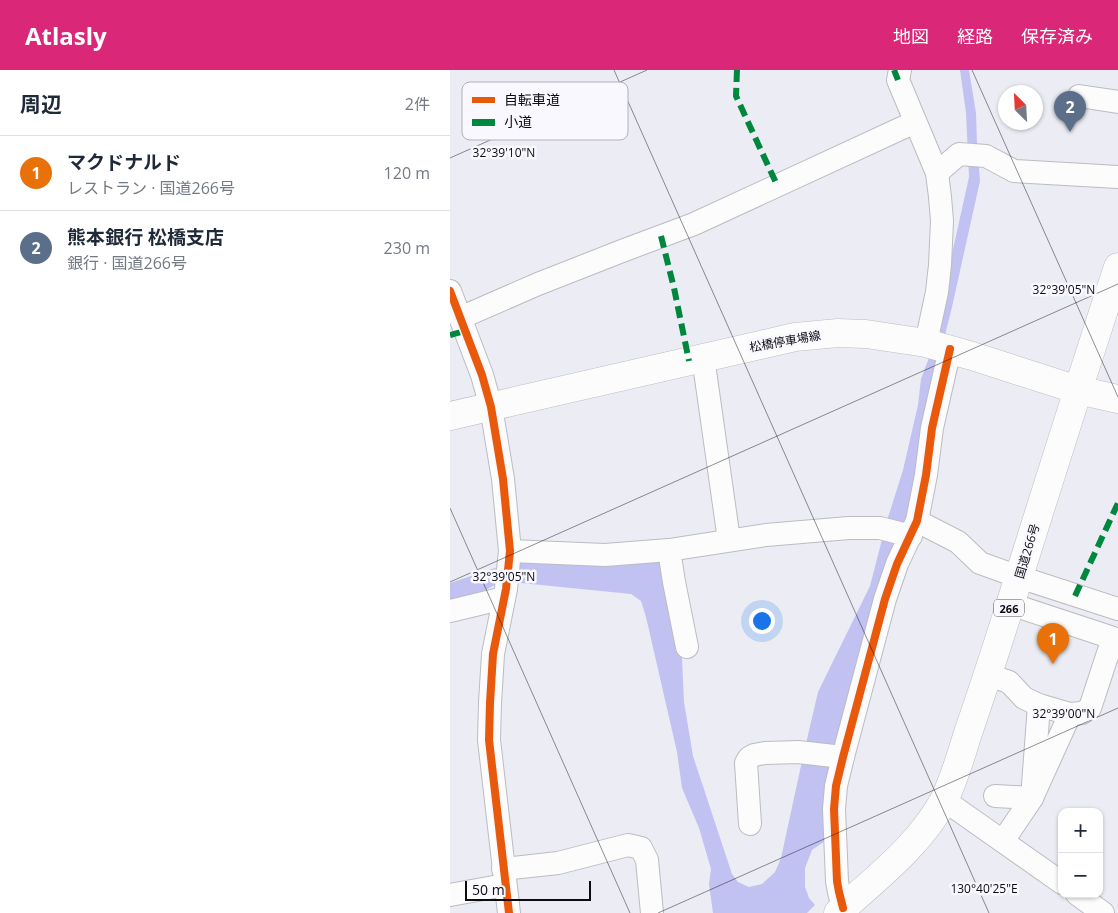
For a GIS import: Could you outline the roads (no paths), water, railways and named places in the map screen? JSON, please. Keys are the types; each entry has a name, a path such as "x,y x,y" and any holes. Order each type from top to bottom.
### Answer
{"main road":[{"name":"国道266号","path":"841,911 906,850 927,825 944,800 988,675 1118,267"},
{"name":"松橋停車場線","path":"450,416 794,337 838,333 866,334 938,346 1078,390 1118,399"}],"street":[{"path":"841,911 837,881 834,809 840,757 884,599 911,530 926,475 932,428 938,346 937,292 942,220 937,173 898,80 900,70"},
{"path":"1079,96 1118,102"},
{"path":"460,318 576,269 694,224 915,122"},
{"path":"937,173 960,154 986,156 1014,171 1118,177"},
{"path":"450,291 482,375 491,407 504,479 510,556 505,594 493,654 489,740 509,913"},
{"path":"703,357 729,540"},
{"path":"510,556 543,552 605,555 669,550 766,535 840,528 911,530 958,542 980,563 1118,609"},
{"path":"669,550 687,647"},
{"path":"450,611 505,594"},
{"path":"988,675 1010,682 1024,698 1039,705 1070,714 1082,712 1090,708 1113,638 1010,604"},
{"path":"1032,798 1039,705"},
{"path":"1003,841 1032,798 1070,714"},
{"path":"750,824 746,762 749,758 765,753 798,752 840,757"},
{"path":"995,796 1032,798"},
{"path":"944,800 1058,881"},
{"path":"450,895 504,877 628,846 641,848 647,860 652,913"},
{"path":"1082,898 1103,913"}],"place":[{"name":"熊本銀行 松橋支店","path":"1070,132"},
{"name":"マクドナルド","path":"1053,664"}]}
